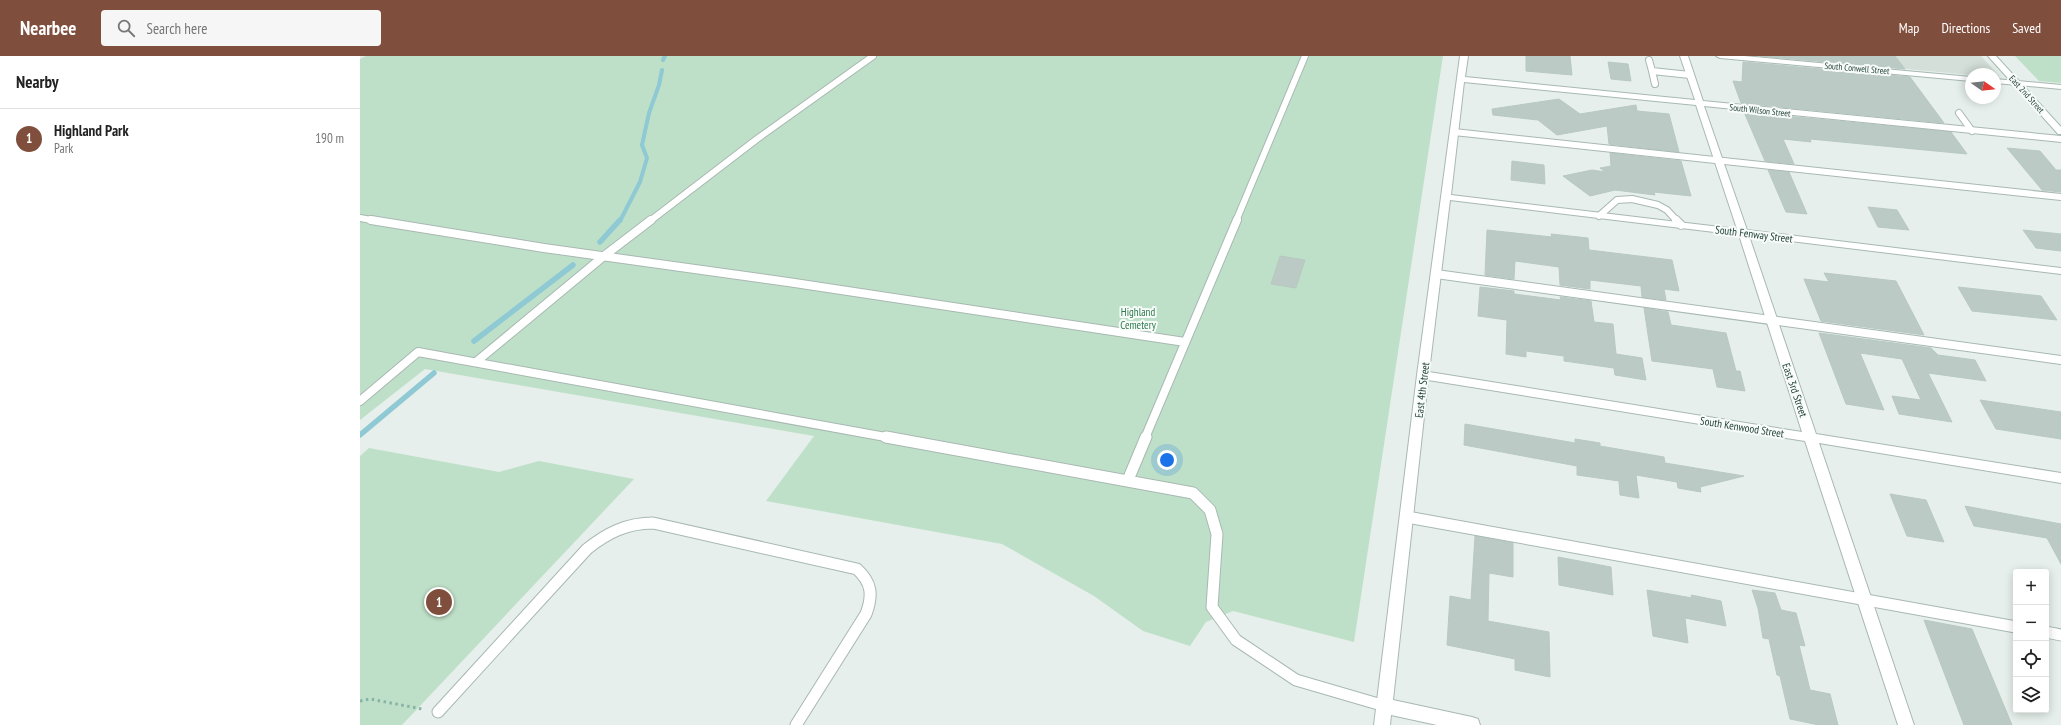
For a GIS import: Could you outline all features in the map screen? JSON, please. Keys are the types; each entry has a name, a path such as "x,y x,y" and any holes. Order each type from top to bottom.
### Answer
{"street":[{"name":"East 4th Street","path":"1382,725 1423,375 1464,56"},
{"name":"East 3rd Street","path":"1684,56 1699,104 1744,233 1771,320 1906,725"},
{"name":"South Conwell Street","path":"1720,56 1965,78"},
{"name":"East 2nd Street","path":"1992,56 2061,132"},
{"name":"South Wilson Street","path":"1460,79 2061,139"},
{"path":"2001,82 2061,87"},
{"name":"South Fenway Street","path":"1446,197 2061,271"},
{"name":"South Kenwood Street","path":"1423,375 2061,478"},
{"path":"1385,706 1472,725"}],"lane":[{"path":"476,362 604,256 757,139 873,56"},
{"path":"1128,480 1305,56"},
{"path":"1649,60 1655,84"},
{"path":"1652,71 1690,75"},
{"path":"1959,113 1972,131"},
{"path":"1454,132 1718,159 2061,197"},
{"path":"1599,216 1617,200 1632,199 1658,205 1667,210 1681,226"},
{"path":"360,218 544,248 1186,342"},
{"path":"1436,274 2061,360"},
{"path":"360,401 418,352 1193,493 1210,510 1217,534 1212,607 1236,640 1296,680 1385,706"},
{"path":"1407,517 2013,626"},
{"path":"438,712 587,549 604,534 623,526 639,522 653,523 857,569 864,575 870,584 872,594 866,614 796,725"},
{"path":"2049,633 2061,635"}],"path":[{"path":"360,701 370,698 438,712"}],"shaded area":[{"path":"1768,56 1981,56 1992,68 1965,68 1965,74"}],"green space":[{"name":"Highland Cemetery","path":"366,56 1443,56 1354,642 1233,611 1206,622 1190,646 1143,631 1094,596 1002,544 766,501 814,436 425,369 360,420 360,59"},
{"path":"2015,56 2061,56 2061,83 2039,81"},
{"path":"369,448 499,472 539,461 634,479 402,725 360,725 360,456"}],"building":[{"path":"1526,56 1570,56 1572,75 1526,71"},
{"path":"1760,56 1895,56 1905,69"},
{"path":"1608,62 1628,64 1631,81 1611,79"},
{"path":"1743,62 1910,77 1944,123 1741,103 1733,81 1742,82"},
{"path":"1559,99 1580,114 1636,105 1637,111 1669,114 1679,152 1609,144 1607,126 1557,135 1538,120 1493,115 1492,109"},
{"path":"1744,112 1951,132 1967,154 1810,139 1811,142 1783,139 1794,164 1765,161"},
{"path":"2007,148 2040,151 2056,170 2061,170 2061,192 2042,190"},
{"path":"1610,153 1681,161 1691,196 1654,192 1655,195 1615,190 1590,196 1563,176 1592,170 1605,172 1600,168 1611,166"},
{"path":"1512,161 1544,165 1545,184 1511,180"},
{"path":"1768,170 1789,172 1807,214 1786,212"},
{"path":"1868,207 1897,210 1909,230 1878,227"},
{"path":"1487,230 1552,237 1551,234 1588,238 1589,250 1672,260 1679,291 1664,289 1666,300 1642,297 1641,286 1590,280 1590,289 1560,285 1559,267 1515,261 1514,279 1485,275"},
{"path":"2023,230 2061,234 2061,251 2036,248"},
{"path":"1280,256 1305,260 1296,288 1271,284"},
{"path":"1824,273 1896,281 1924,335 1821,321 1804,279 1829,282"},
{"path":"1480,287 1514,291 1514,294 1561,300 1560,297 1591,301 1594,322 1613,324 1616,354 1642,358 1646,380 1615,375 1614,368 1564,361 1564,356 1526,351 1526,357 1506,354 1507,320 1478,316"},
{"path":"1958,287 2041,296 2057,320 1972,311"},
{"path":"1644,308 1668,312 1671,325 1726,333 1736,371 1740,371 1745,391 1717,387 1713,369 1652,361"},
{"path":"1819,333 1931,348 1938,355 1975,360 1986,381 1928,373 1952,422 1899,414 1892,396 1921,400 1902,359 1860,353 1884,410 1846,404"},
{"path":"1980,400 2061,412 2061,439 1996,429"},
{"path":"1465,424 1575,443 1575,439 1600,443 1600,446 1664,457 1665,463 1744,476 1700,487 1701,492 1678,488 1677,482 1636,475 1639,498 1620,495 1619,481 1577,475 1577,466 1464,445"},
{"path":"1890,494 1926,500 1944,542 1907,536"},
{"path":"1965,506 2061,524 2061,564 2047,538 1974,526"},
{"path":"1475,536 1513,543 1513,577 1489,573 1488,621 1549,632 1550,677 1515,670 1515,659 1447,645 1450,596 1471,600"},
{"path":"1558,557 1611,567 1613,595 1559,585"},
{"path":"1647,590 1692,598 1691,595 1721,601 1726,626 1685,618 1688,643 1653,636"},
{"path":"1752,590 1775,593 1781,610 1796,613 1805,646 1799,645 1810,690 1830,694 1838,725 1819,725 1790,719 1780,676 1777,675 1769,639 1763,638 1758,608"},
{"path":"1924,620 1972,629 2012,725 1964,725"}],"waterway":[{"path":"663,60 665,56"},
{"path":"620,221 640,182 647,158 642,145 649,113 659,85 662,70"},
{"path":"600,242 620,220"},
{"path":"474,341 573,265"},
{"path":"360,435 434,373"}],"place":[{"name":"Highland Park","path":"439,602"}]}
